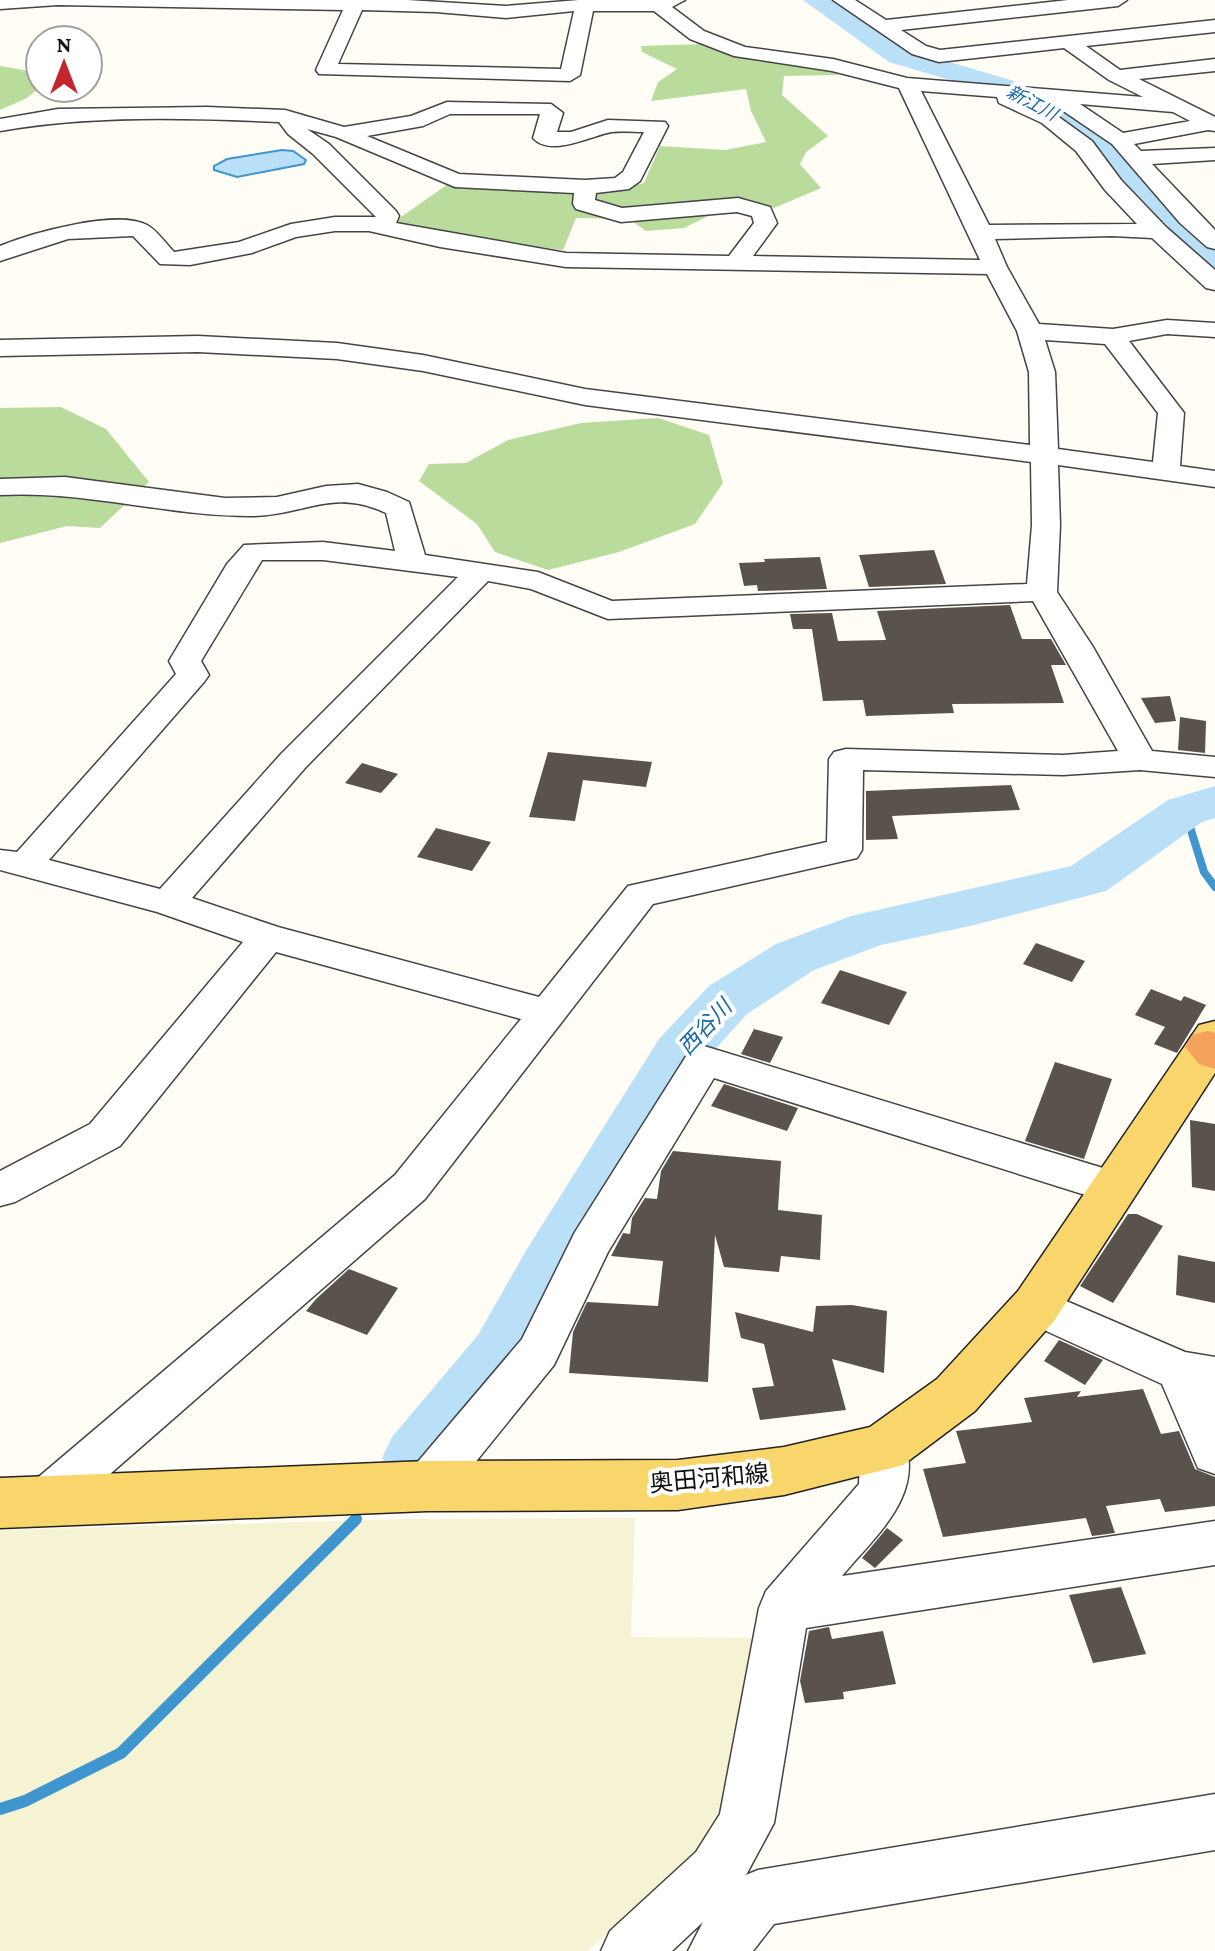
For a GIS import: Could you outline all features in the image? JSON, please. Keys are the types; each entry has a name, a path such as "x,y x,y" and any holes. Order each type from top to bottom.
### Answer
{"main road":[{"name":"奥田河和線","path":"22,1502 427,1486 678,1485 784,1471 884,1448 956,1395 1036,1306 1213,1045"}],"street":[{"path":"0,3 54,0"},
{"path":"62,0 356,2 506,12 667,2 697,35 741,52 833,65 907,84 1181,109"},
{"path":"842,0 919,50 939,56 1215,26"},
{"path":"961,0 974,15"},
{"path":"884,26 1118,0"},
{"path":"356,2 326,70 570,75 585,5"},
{"path":"1068,42 1116,76 1181,109 1213,119"},
{"path":"1116,76 1215,65"},
{"path":"907,84 981,232 995,267 1030,331 1042,372 1046,525 1042,592 1077,647 1140,760"},
{"path":"992,91 1049,119 1084,146 1113,185 1158,232 1215,283"},
{"path":"1053,96 1119,140 1188,218 1215,242"},
{"path":"0,125 58,115 207,113 285,116 343,133 455,180 585,187 621,184 632,176 658,126 608,126 573,138 544,138 553,113 544,108 447,108 416,122 343,133"},
{"path":"285,116 295,130 321,149 388,216 383,226"},
{"path":"1119,140 1213,119"},
{"path":"1136,158 1215,154"},
{"path":"585,187 584,204 621,215 711,205 738,205 762,212 766,223 735,263"},
{"path":"0,254 39,238 86,227 140,230 168,259 190,258 244,248 291,231 335,224 383,226 440,240 566,260 995,267"},
{"path":"981,232 1112,229 1158,232"},
{"path":"1030,331 1113,337 1167,327 1215,330"},
{"path":"1113,337 1171,413 1166,471"},
{"path":"0,348 198,344 337,351 423,363 585,397 1215,479"},
{"path":"0,487 95,488 214,508 263,507 333,491 378,497 399,508 412,561"},
{"path":"549,1013 268,937 168,903 12,862 193,675 185,661 242,564 254,551 323,551 481,571 538,581 608,610 1042,592"},
{"path":"168,903 293,761 481,571"},
{"path":"22,1502 410,1187 641,895 844,850 846,759 1063,765 1140,760 1215,767"},
{"path":"0,1190 105,1135 268,937"},
{"path":"427,1486 538,1352 590,1244 704,1060 1114,1188"},
{"path":"1036,1306 1198,1374 1215,1453"},
{"path":"630,1951 716,1872 746,1823 784,1608 883,1491 884,1448"},
{"path":"784,1608 1215,1543"},
{"path":"717,1951 758,1898 1215,1822"}],"shaded area":[{"path":"635,1518 631,1637 756,1638 734,1794 708,1843 588,1951 0,1951 0,1530 411,1519"}],"green space":[{"path":"701,44 741,57 827,69 839,75 784,76 782,95 828,136 806,152 800,164 821,188 774,208 759,204 714,213 684,228 646,231 629,219 576,218 563,250 451,236 391,224 448,184 552,192 609,192 644,183 660,146 725,150 766,142 751,111 746,89 651,101 658,82 677,69 642,52 641,46"},
{"path":"0,66 24,70 24,99 0,110"},
{"path":"61,407 106,429 149,482 100,528 67,526 0,543 0,408"},
{"path":"658,418 709,435 723,483 695,524 619,552 548,570 495,552 477,524 419,481 429,464 466,463 508,440 581,423"}],"water":[{"path":"293,151 306,160 304,164 237,177 214,170 214,166 227,159"}],"building":[{"path":"934,550 946,584 869,587 859,555"},
{"path":"820,557 827,589 758,591 757,585 744,586 739,563"},
{"path":"1010,605 1022,639 1051,639 1066,665 1051,665 1064,703 952,704 954,713 866,716 863,700 823,701 812,629 793,629 790,614 832,613 838,641 886,640 877,611"},
{"path":"1170,696 1176,721 1155,723 1141,698"},
{"path":"1180,717 1206,721 1205,753 1178,750"},
{"path":"548,752 652,762 646,787 583,780 575,821 529,817"},
{"path":"362,763 398,774 381,793 345,783"},
{"path":"1011,785 1020,810 892,816 898,839 866,840 866,791"},
{"path":"436,828 491,842 472,871 417,857"},
{"path":"1036,943 1085,961 1072,982 1023,964"},
{"path":"840,970 907,992 889,1025 821,1003"},
{"path":"1151,989 1181,1001 1184,996 1206,1005 1177,1053 1154,1044 1165,1027 1135,1015"},
{"path":"754,1029 783,1037 770,1063 741,1054"},
{"path":"1055,1062 1112,1079 1084,1159 1025,1141"},
{"path":"724,1084 798,1108 787,1131 711,1106"},
{"path":"1190,1120 1215,1124 1215,1191 1192,1187"},
{"path":"673,1151 781,1161 778,1210 822,1215 820,1260 781,1256 779,1272 724,1267 715,1235 708,1382 569,1373 573,1332 587,1302 658,1306 663,1261 611,1256 623,1233 630,1234 632,1218 645,1198 657,1199 661,1171"},
{"path":"1128,1214 1137,1214 1163,1226 1113,1303 1080,1286"},
{"path":"1178,1255 1215,1262 1215,1303 1176,1295"},
{"path":"349,1269 398,1288 367,1335 306,1311"},
{"path":"852,1305 887,1311 884,1373 832,1359 846,1410 760,1420 752,1388 774,1386 764,1344 741,1338 735,1312 813,1332 816,1306"},
{"path":"1059,1340 1103,1360 1085,1385 1044,1361"},
{"path":"1143,1389 1161,1434 1179,1431 1195,1469 1215,1477 1215,1506 1165,1512 1160,1499 1106,1506 1115,1533 1092,1536 1086,1518 943,1537 923,1469 966,1463 956,1431 1032,1422 1024,1398 1081,1391 1077,1397"},
{"path":"887,1528 903,1540 875,1568 862,1558"},
{"path":"1121,1587 1146,1654 1093,1663 1069,1595"},
{"path":"829,1627 832,1639 883,1631 896,1684 843,1692 844,1699 805,1703 800,1681 809,1631"}],"waterway":[{"name":"新江川","path":"816,0 899,56 1004,87 1029,98 1102,141 1140,189 1181,232 1215,259"},
{"name":"西谷川","path":"416,1458 501,1354 549,1267 679,1053 728,1000 795,957 870,929 970,909 1088,879 1185,811 1215,801"},
{"path":"1185,811 1204,872 1215,887"},
{"path":"0,1809 25,1801 121,1753 356,1519"}]}
